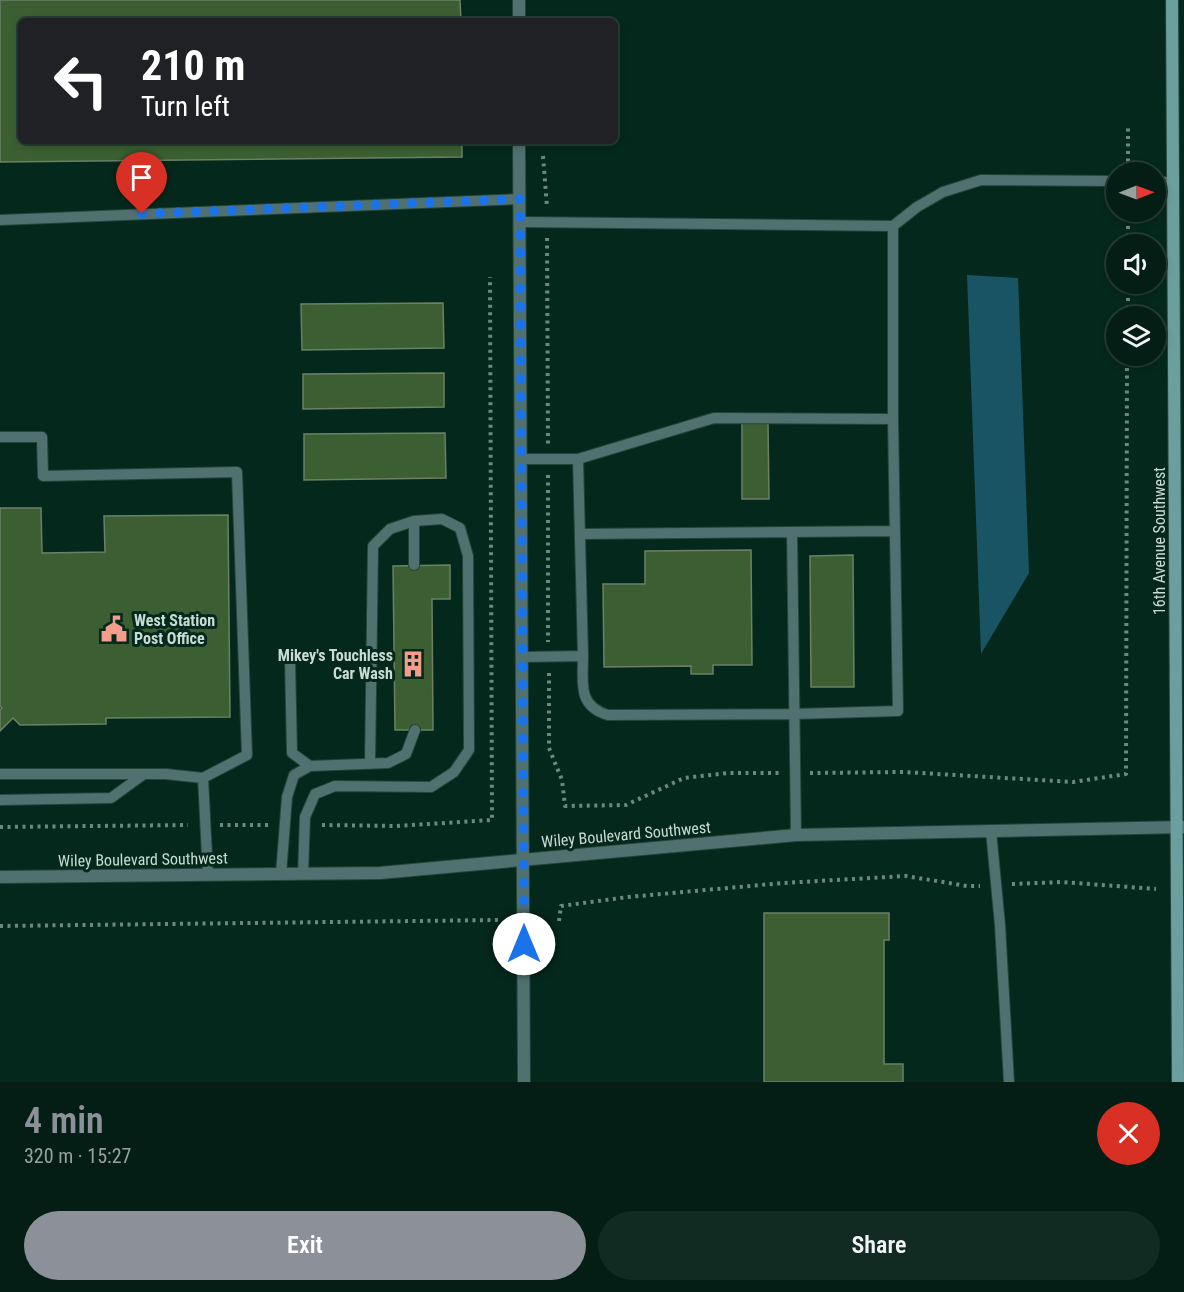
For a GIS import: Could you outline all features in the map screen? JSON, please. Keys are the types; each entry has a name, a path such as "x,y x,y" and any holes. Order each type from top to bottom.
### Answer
{"main road":[{"name":"16th Avenue Southwest","path":"1172,0 1180,827 1178,1082"}],"street":[{"path":"519,0 519,18"},
{"path":"519,144 524,1082"},
{"name":"Wiley Boulevard Southwest","path":"0,877 380,873 796,835 1180,827"}],"lane":[{"path":"520,222 893,226 916,207 944,192 981,180 1106,181"},
{"path":"1166,182 1174,182"},
{"path":"0,219 520,199"},
{"path":"578,459 583,694 588,704 598,712 608,715 898,711 893,419 893,226"},
{"path":"522,459 578,459 714,418 893,419"},
{"path":"0,437 42,437 43,476 237,472 247,755 203,778 166,774 0,774"},
{"path":"303,873 305,817 315,794 335,786 430,786 454,772 469,750 468,556 460,528 442,519 414,521 390,529 373,546 370,764"},
{"path":"414,521 414,565"},
{"path":"580,534 895,531"},
{"path":"792,532 796,835"},
{"path":"522,657 583,656"},
{"path":"290,661 292,753 309,766"},
{"path":"281,874 287,797 294,775 309,766 388,763 405,754 415,730"},
{"path":"0,800 111,798 144,774"},
{"path":"203,778 208,875"},
{"path":"991,831 997,885 1009,1082"}],"path":[{"path":"1128,127 1128,162"},
{"path":"543,156 547,193 549,748 562,780 565,806 626,805 684,778 728,773 904,772 1073,782 1126,774 1127,366"},
{"path":"305,825 396,826 492,820 490,277"},
{"path":"0,827 285,825"},
{"path":"559,921 561,906 628,897 783,883 906,876 967,886 1062,882 1156,889"},
{"path":"0,926 499,920"}],"water":[{"path":"967,275 1018,278 1029,573 981,654"}],"building":[{"path":"0,0 460,0 461,18 18,18 18,144 462,144 462,157 0,162"},
{"path":"443,303 444,348 302,350 301,304"},
{"path":"444,373 444,407 303,409 303,374"},
{"path":"742,423 768,423 769,499 742,499"},
{"path":"445,433 446,478 304,480 304,434"},
{"name":"West Station Post Office","path":"0,508 41,508 42,553 105,552 104,516 228,515 230,717 106,718 106,724 20,725 13,718 0,731 0,710 2,708 0,706"},
{"path":"751,550 752,665 713,665 713,674 691,674 691,666 604,667 603,584 645,584 645,551"},
{"path":"853,555 854,687 811,687 810,556"},
{"name":"Mikey's Touchless Car Wash","path":"450,565 450,599 432,599 433,730 395,730 393,566"},
{"path":"764,913 889,913 889,940 884,940 884,1064 903,1064 903,1082 764,1082"}],"place":[{"name":"West Station Post Office","path":"114,629"},
{"name":"Mikey's Touchless Car Wash","path":"413,664"}],"route":[{"path":"142,214 520,199 524,944"}]}
